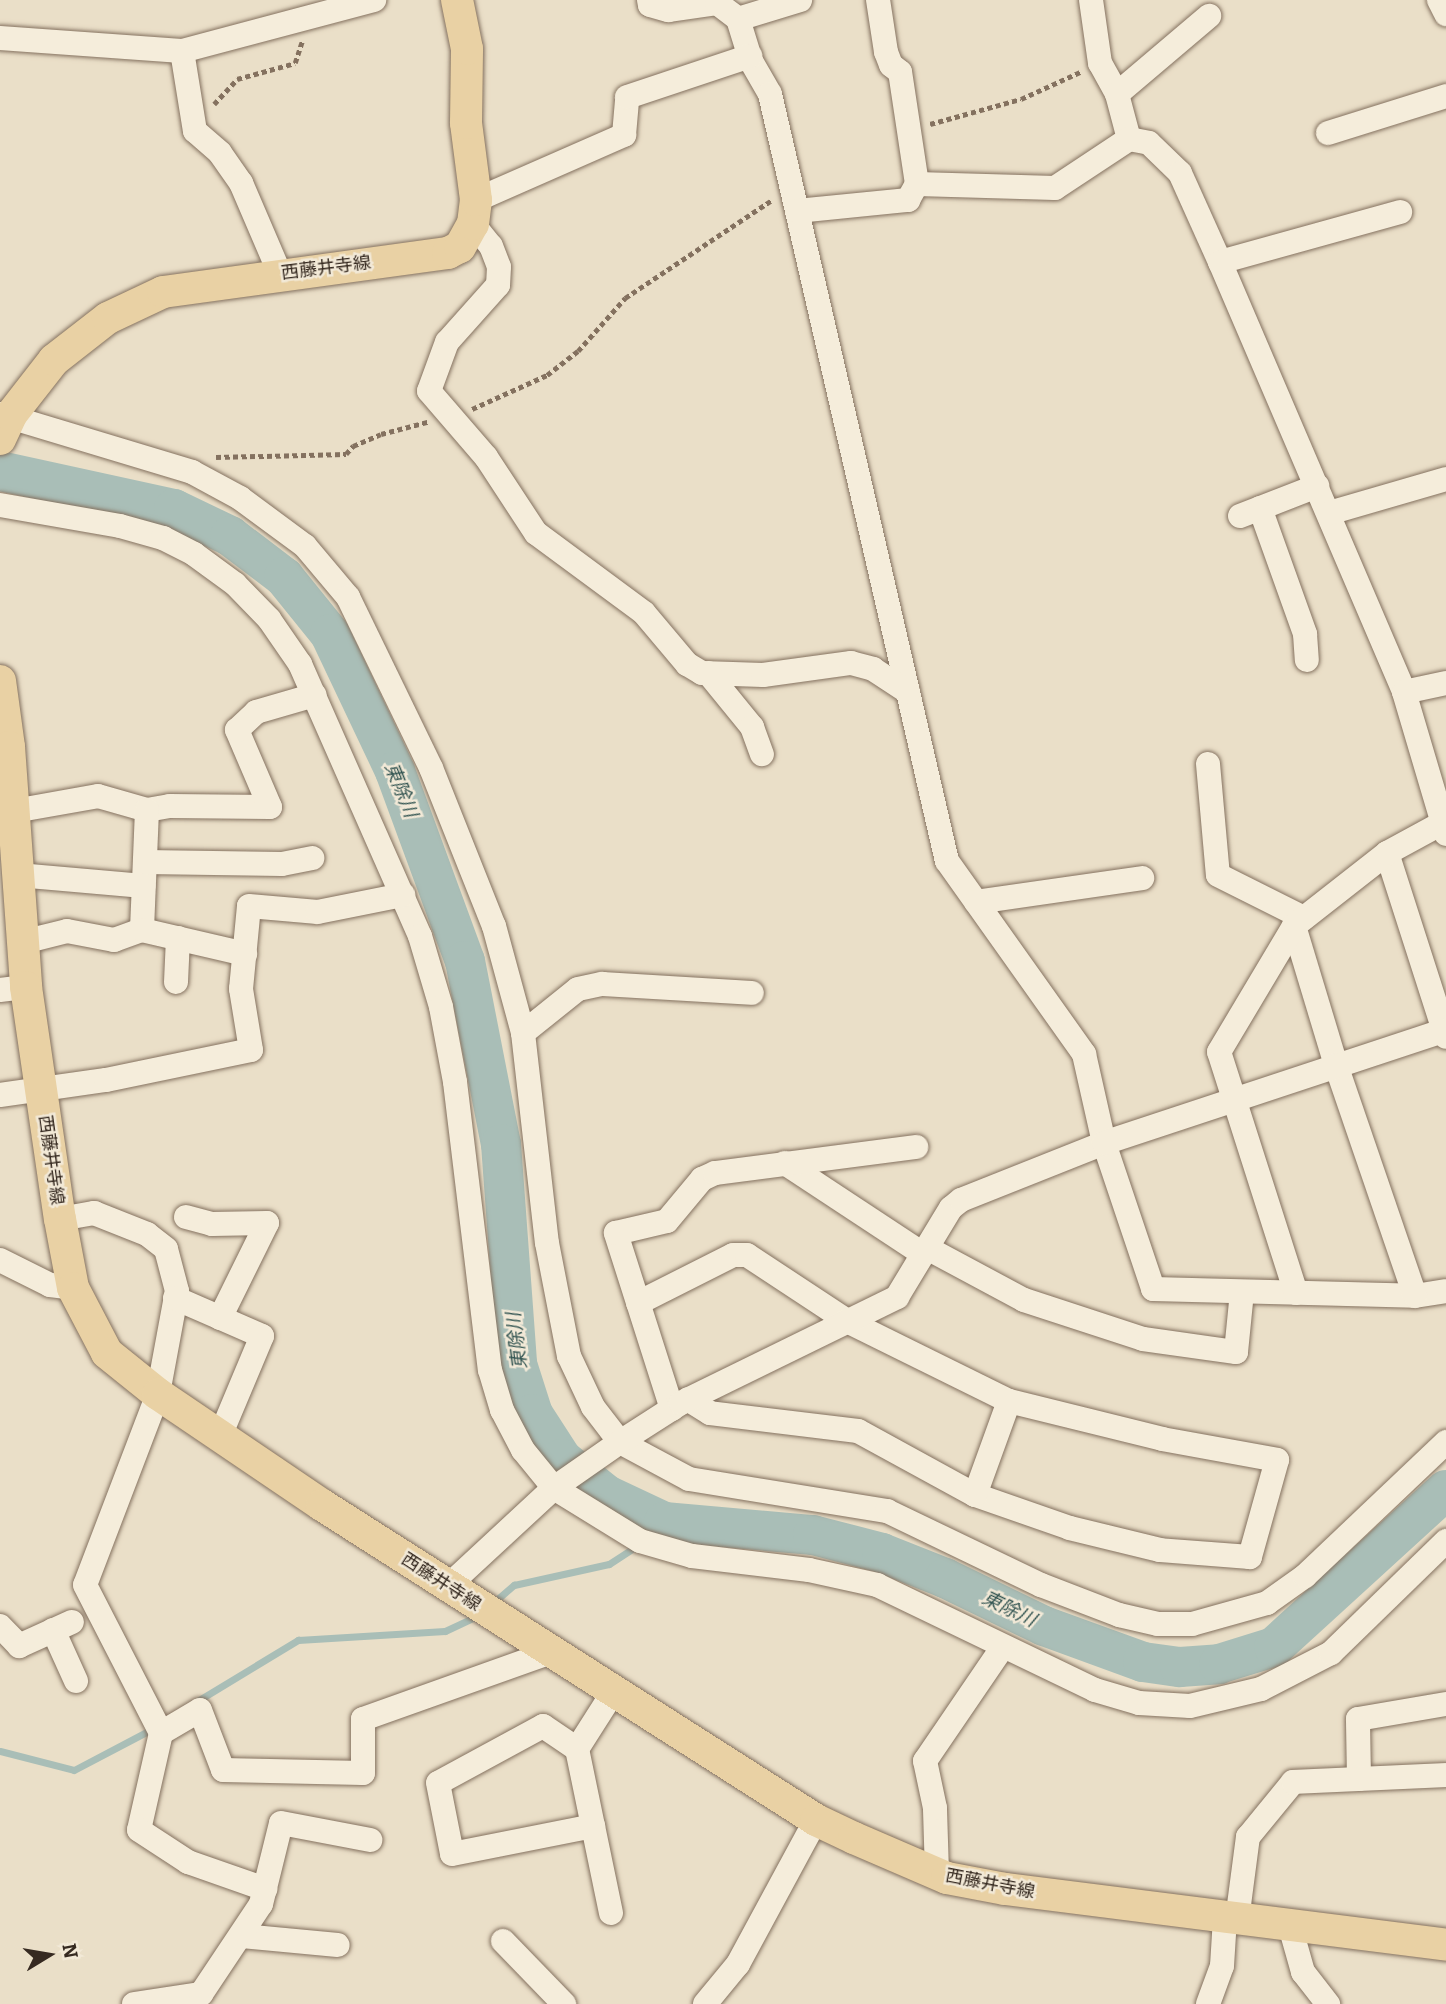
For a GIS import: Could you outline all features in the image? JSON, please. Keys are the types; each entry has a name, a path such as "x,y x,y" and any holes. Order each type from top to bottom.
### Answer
{"main road":[{"path":"457,0 467,49 466,123 475,212"},
{"name":"西藤井寺線","path":"3,426 54,360 108,318 163,292 448,253 460,247 475,212"},
{"name":"西藤井寺線","path":"0,681 9,808 23,942 13,988 41,1088 73,1288 107,1353 158,1394 448,1586 816,1819 937,1873 1005,1889 1446,1945"}],"street":[{"path":"0,38 182,51 374,0"},
{"path":"649,0 650,5 668,10 717,3 738,19 750,56 770,94 947,861 1084,1055 1104,1143 1153,1289 1415,1296 1446,1291"},
{"path":"738,19 800,0"},
{"path":"797,211 908,200 917,184 901,72 891,65 886,52 878,0"},
{"path":"1091,0 1100,63 1117,94 1129,139"},
{"path":"1439,0 1446,14"},
{"path":"1117,94 1209,16"},
{"path":"182,51 195,128 241,183 280,274"},
{"path":"750,56 627,97 624,135 475,212 499,267 498,285 447,342 436,363 429,391 454,416 536,533 644,613 687,664 708,673 763,675 851,663 873,669 908,692"},
{"path":"1328,133 1446,96"},
{"path":"917,184 1055,188 1129,139 1149,142 1180,173 1404,692 1445,826 1387,853 1299,922 1219,1052 1296,1293"},
{"path":"1220,262 1400,212"},
{"path":"3,426 179,468 240,498 305,546 348,597 431,768 494,926 523,1033 547,1243 569,1356 593,1407 620,1442 689,1479 823,1497 887,1511 1041,1585 1119,1615 1158,1624 1192,1624 1267,1603 1305,1576 1446,1442"},
{"path":"1329,513 1446,479"},
{"path":"1307,660 1305,634 1250,512 1317,486"},
{"path":"0,505 120,526 163,538 194,554 235,584 269,619 300,664 403,895 443,1020 490,1370 502,1410 523,1450 554,1488 640,1541 692,1556 809,1570 877,1585 1002,1648 1095,1690 1139,1703 1190,1706 1261,1689 1331,1653 1446,1541"},
{"path":"708,673 751,727 762,754"},
{"path":"1404,692 1446,683"},
{"path":"9,808 98,796 148,810 270,807 237,730 256,712 314,695"},
{"path":"1208,764 1217,875 1299,922 1336,1065 1415,1296"},
{"path":"142,930 148,810"},
{"path":"448,1586 554,1488 620,1442 680,1404 897,1297 961,1200 1104,1143 1234,1098 1445,1032 1387,853"},
{"path":"18,875 145,874 282,864 312,858"},
{"path":"976,902 1142,878"},
{"path":"0,1096 106,1080 251,1050 241,989 249,906 318,912 403,895"},
{"path":"23,942 67,931 114,940 142,930 245,954"},
{"path":"176,982 178,939"},
{"path":"523,1033 578,989 602,984 752,993"},
{"path":"680,1404 638,1303 616,1233 667,1221 702,1179 715,1173 916,1147"},
{"path":"785,1163 925,1251 1024,1300 1143,1339 1236,1352 1242,1292"},
{"path":"60,1219 94,1213 147,1234 166,1249 172,1264 175,1298 158,1394 85,1586 161,1733 139,1830 188,1862 265,1889"},
{"path":"186,1217 212,1224 267,1223 220,1318"},
{"path":"638,1303 733,1255 747,1255 847,1321 1009,1401 1162,1438 1277,1460 1250,1558 1160,1550 1070,1528 975,1495 858,1431 710,1413 680,1404"},
{"path":"0,1260 50,1285 73,1288"},
{"path":"175,1298 262,1336 220,1436"},
{"path":"975,1495 1009,1401"},
{"path":"0,1626 19,1646 62,1626 76,1681"},
{"path":"937,1873 935,1808 925,1761 1002,1648"},
{"path":"161,1733 200,1710 222,1770 363,1773 363,1719 551,1652"},
{"path":"611,1913 578,1749 614,1691"},
{"path":"1359,1779 1358,1718 1446,1704"},
{"path":"578,1749 542,1726 438,1783 452,1854 593,1826"},
{"path":"1208,2004 1222,1966 1248,1837 1293,1782 1446,1775"},
{"path":"706,2004 737,1964 816,1819"},
{"path":"134,2004 201,1994 242,1936 265,1889 281,1823 370,1840"},
{"path":"1290,1926 1303,1972 1328,2004"},
{"path":"242,1936 338,1945"},
{"path":"503,1941 564,2004"}],"path":[{"path":"195,128 237,79 295,63 303,37 320,15"},
{"path":"909,129 1021,99 1100,63"},
{"path":"179,468 200,457 345,454 353,446 381,434 454,416 547,375 578,351 625,298 792,186"}],"waterway":[{"name":"東除川","path":"0,471 174,509 230,536 284,577 330,634 395,771 465,961 501,1144 517,1364 533,1414 562,1459 607,1495 664,1522 813,1535 882,1553 945,1578 1044,1626 1143,1662 1180,1667 1219,1664 1274,1647 1446,1490"},
{"path":"647,1537 664,1522"},
{"path":"493,1603 514,1585 609,1564 638,1545"},
{"path":"194,1703 298,1640 445,1631 479,1615"},
{"path":"0,1751 74,1770 154,1728"}]}
